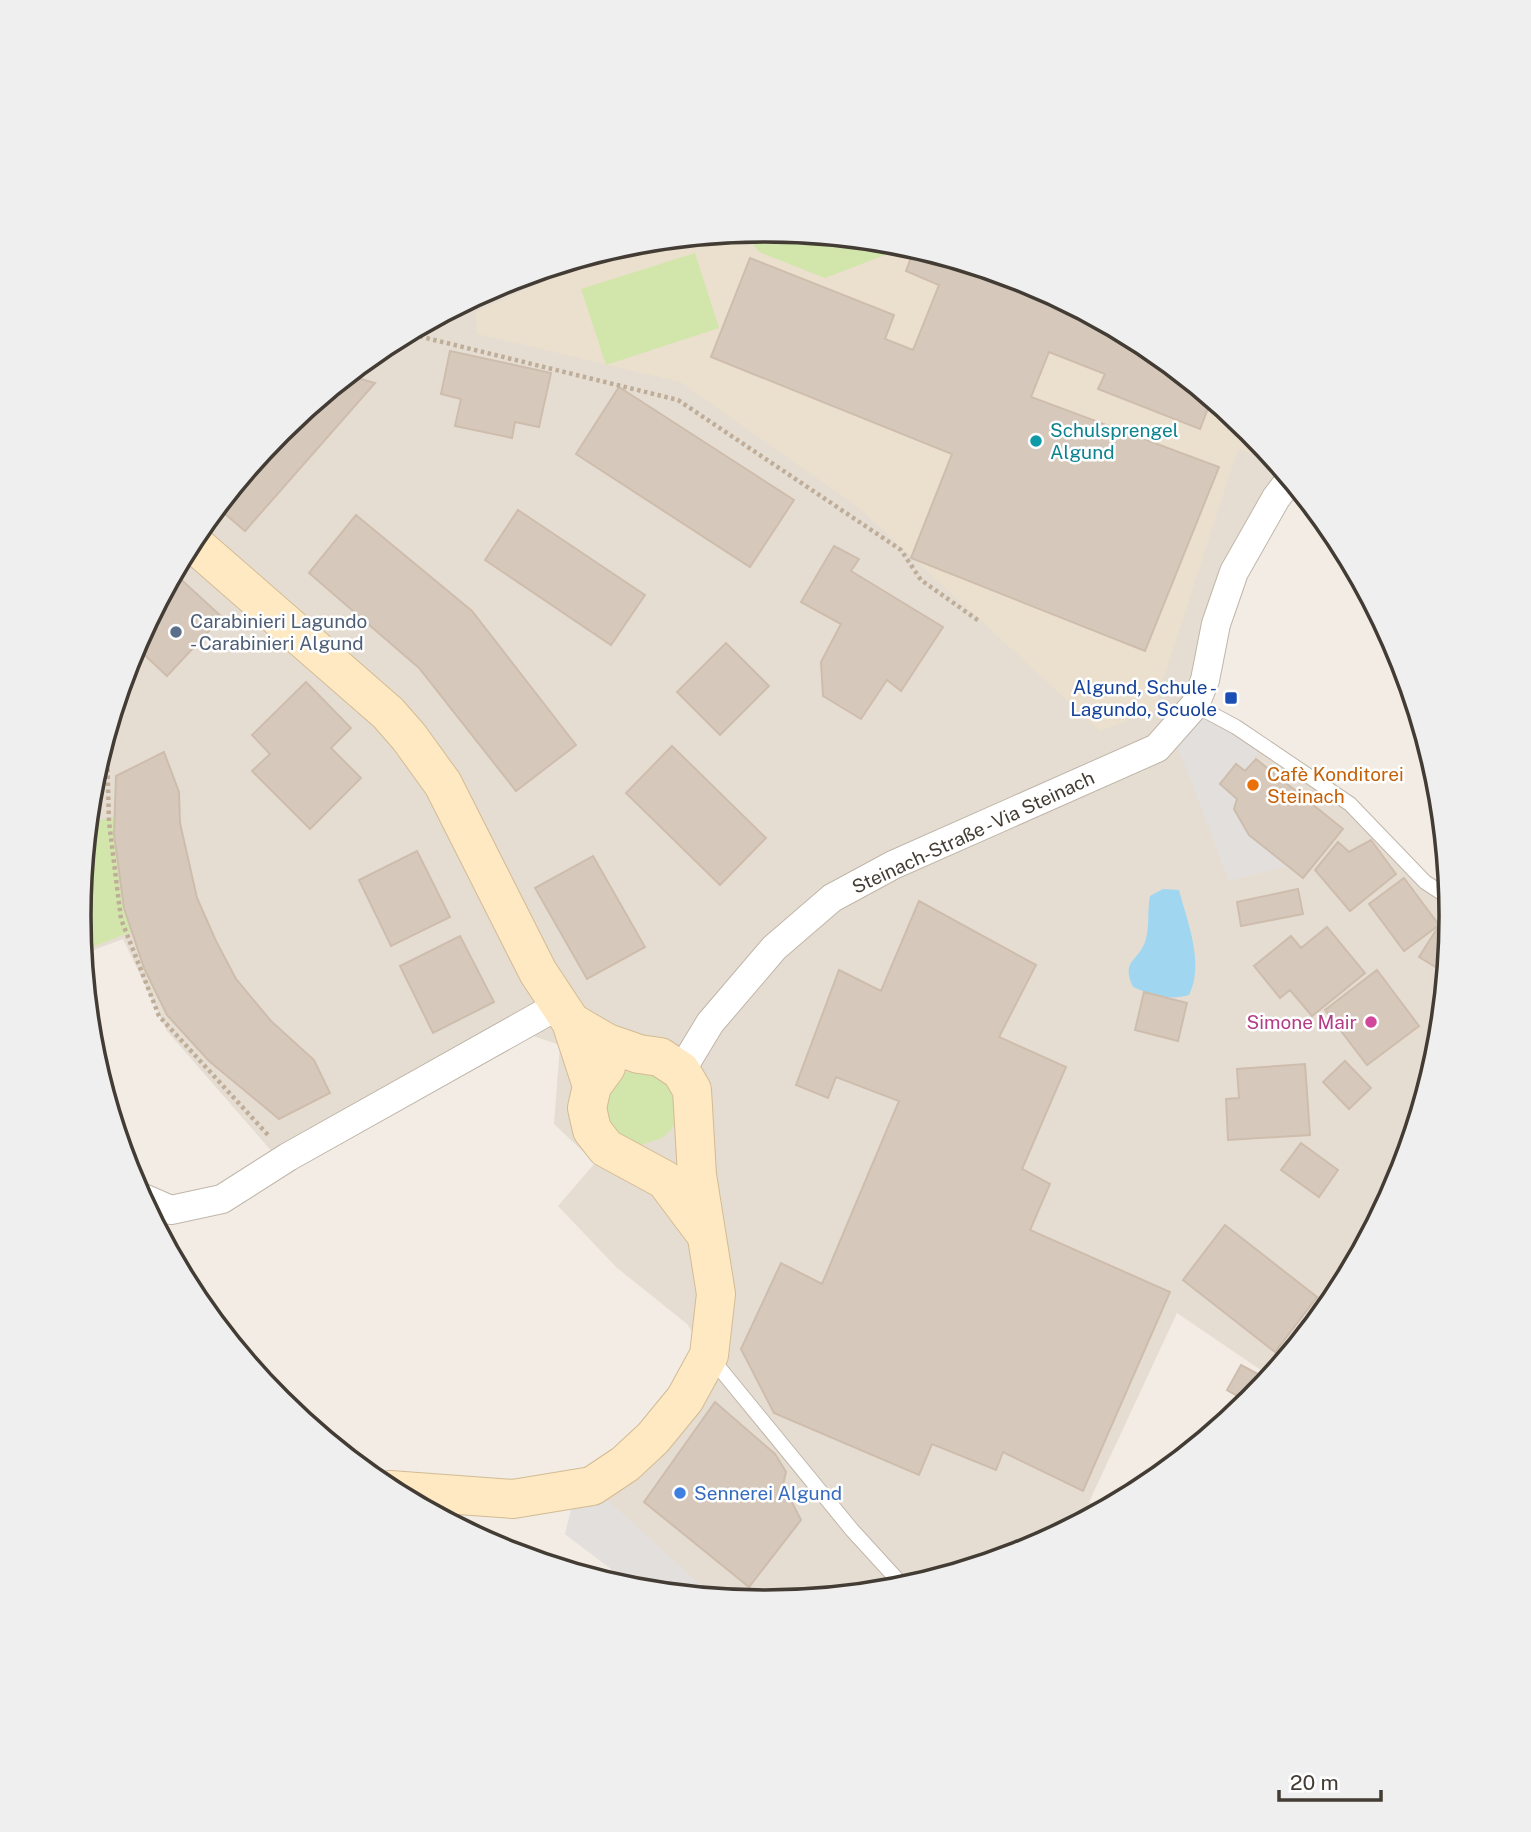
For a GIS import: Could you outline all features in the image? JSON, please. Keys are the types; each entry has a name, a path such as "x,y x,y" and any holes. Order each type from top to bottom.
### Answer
{"main road":[{"path":"200,549 378,704 410,737 443,784 538,972 565,1014 592,1086"},
{"path":"415,1492 513,1499 592,1486 625,1464 653,1438 685,1399 709,1355 716,1294 697,1175 692,1090 681,1071 660,1057 639,1054 607,1043 565,1014"},
{"path":"639,1054 609,1064 592,1086 587,1108 593,1130 606,1148 665,1180 705,1234"},
{"path":"629,1159 657,1159 684,1140 694,1116"}],"street":[{"name":"Steinach-Straße - Via Steinach","path":"681,1071 710,1023 774,948 832,898 893,864 1157,748 1195,705 1205,680 1216,624 1234,572 1285,485"},
{"path":"156,1203 171,1210 222,1199 288,1157 565,1014"}],"lane":[{"path":"1195,705 1236,727 1350,803 1425,882 1439,891"},
{"path":"709,1355 852,1530 896,1578"}],"path":[{"path":"421,336 678,400 901,550 921,580 979,621"},
{"path":"108,769 109,822 121,919 159,1016 288,1157"}],"shaded area":[{"path":"721,243 810,243 854,247 940,264 982,277 1064,311 1103,332 1140,355 1210,409 1285,486 1276,498 1195,705 1350,804 1439,888 1439,960 1434,1004 1417,1091 1404,1133 1389,1174 1350,1253 1301,1327 1273,1361 1263,1371 1177,1313 1089,1502 1094,1505 1024,1539 940,1568 854,1585 810,1589 721,1589 634,1578 618,1574 565,1534 708,1355 687,1324 616,1267 558,1206 595,1163 554,1124 560,1045 530,1035 288,1170 167,1031 123,939 92,951 92,872 104,784 114,741 142,658 181,579 230,505 258,471 321,409 355,381 391,355 467,311 549,277 591,264 677,247"},
{"path":"721,243 810,243 897,254 982,277 1064,311 1103,332 1176,381 1210,409 1258,456 1238,449 1153,711 1100,731 858,507 680,382 477,334 476,312 556,275 634,254 677,247"},
{"path":"1195,705 1263,747 1245,771 1236,764 1220,784 1237,799 1249,835 1288,866 1229,881 1170,733"},
{"name":"Sennerei Algund","path":"592,1486 703,1587 618,1574 565,1534 576,1490"}],"green space":[{"path":"752,242 810,243 890,253 825,278 759,252"},
{"path":"695,253 719,328 606,365 581,289"},
{"path":"117,816 131,932 92,947 92,872 98,821"},
{"path":"639,1069 662,1075 676,1095 677,1119 671,1130 662,1138 641,1145 610,1130 604,1097 617,1078"}],"water":[{"path":"1163,889 1179,890 1193,942 1193,983 1189,995 1182,997 1161,996 1133,987 1130,978 1129,966 1147,937 1150,896"}],"building":[{"name":"Schulsprengel Algund","path":"911,257 940,264 982,277 1064,311 1140,355 1208,408 1200,429 1098,389 1105,374 1049,352 1031,397 1219,467 1145,651 911,558 952,454 711,357 750,258 894,315 885,339 913,350 939,285 906,271"},
{"path":"450,351 551,373 539,427 515,422 512,438 455,426 461,399 441,394"},
{"path":"359,378 375,383 245,531 224,513 258,471 321,409 355,381"},
{"path":"619,387 794,500 750,567 576,454"},
{"path":"518,510 645,595 611,645 485,560"},
{"path":"356,515 472,611 576,745 516,791 419,668 309,573"},
{"path":"834,546 859,559 851,571 943,627 901,691 887,680 861,719 823,696 821,662 841,624 801,602"},
{"name":"Carabinieri Lagundo - Carabinieri Algund","path":"181,579 222,617 167,676 144,654"},
{"path":"726,643 769,686 720,735 677,692"},
{"path":"306,682 351,728 331,748 361,778 310,829 252,771 270,754 252,735"},
{"path":"672,746 766,838 720,885 626,793"},
{"path":"164,752 179,792 180,823 197,898 216,941 236,979 271,1021 314,1060 330,1093 279,1119 209,1061 167,1015 144,968 124,908 114,834 116,776"},
{"path":"1256,759 1343,829 1303,878 1249,835 1234,809 1237,799 1220,784 1236,764 1245,771"},
{"path":"1371,840 1396,874 1350,911 1315,870 1338,842 1349,852"},
{"path":"417,851 450,917 391,946 359,880"},
{"path":"593,856 645,947 587,979 535,888"},
{"path":"1404,878 1439,925 1404,951 1369,904"},
{"path":"1298,889 1303,914 1241,926 1237,902"},
{"path":"919,901 1036,965 999,1037 1066,1067 1022,1169 1050,1184 1030,1230 1170,1292 1083,1491 1003,1452 996,1470 932,1444 919,1475 774,1413 741,1349 781,1263 822,1284 899,1101 836,1077 828,1098 796,1085 839,970 881,991"},
{"path":"1440,924 1438,969 1419,957"},
{"path":"1327,927 1365,973 1312,1016 1290,990 1280,998 1254,966 1291,936 1301,948"},
{"path":"460,936 494,1002 433,1033 400,966"},
{"path":"1377,970 1419,1026 1367,1065 1325,1010"},
{"path":"1144,992 1187,1003 1178,1041 1135,1030"},
{"path":"1345,1061 1371,1088 1349,1109 1323,1082"},
{"path":"1305,1064 1310,1135 1228,1140 1226,1099 1239,1098 1237,1069"},
{"path":"1301,1143 1338,1170 1319,1197 1281,1170"},
{"path":"1225,1225 1317,1297 1275,1352 1183,1280"},
{"path":"1241,1365 1260,1375 1238,1396 1227,1390"},
{"path":"715,1402 775,1454 786,1472 783,1485 801,1520 749,1587 644,1502"}],"place":[{"name":"Schulsprengel Algund","path":"1036,441"},
{"name":"Carabinieri Lagundo - Carabinieri Algund","path":"176,632"},
{"name":"Algund, Schule - Lagundo, Scuole","path":"1231,698"},
{"name":"Cafè Konditorei Steinach","path":"1253,785"},
{"name":"Simone Mair","path":"1371,1022"},
{"name":"Sennerei Algund","path":"680,1493"}]}
